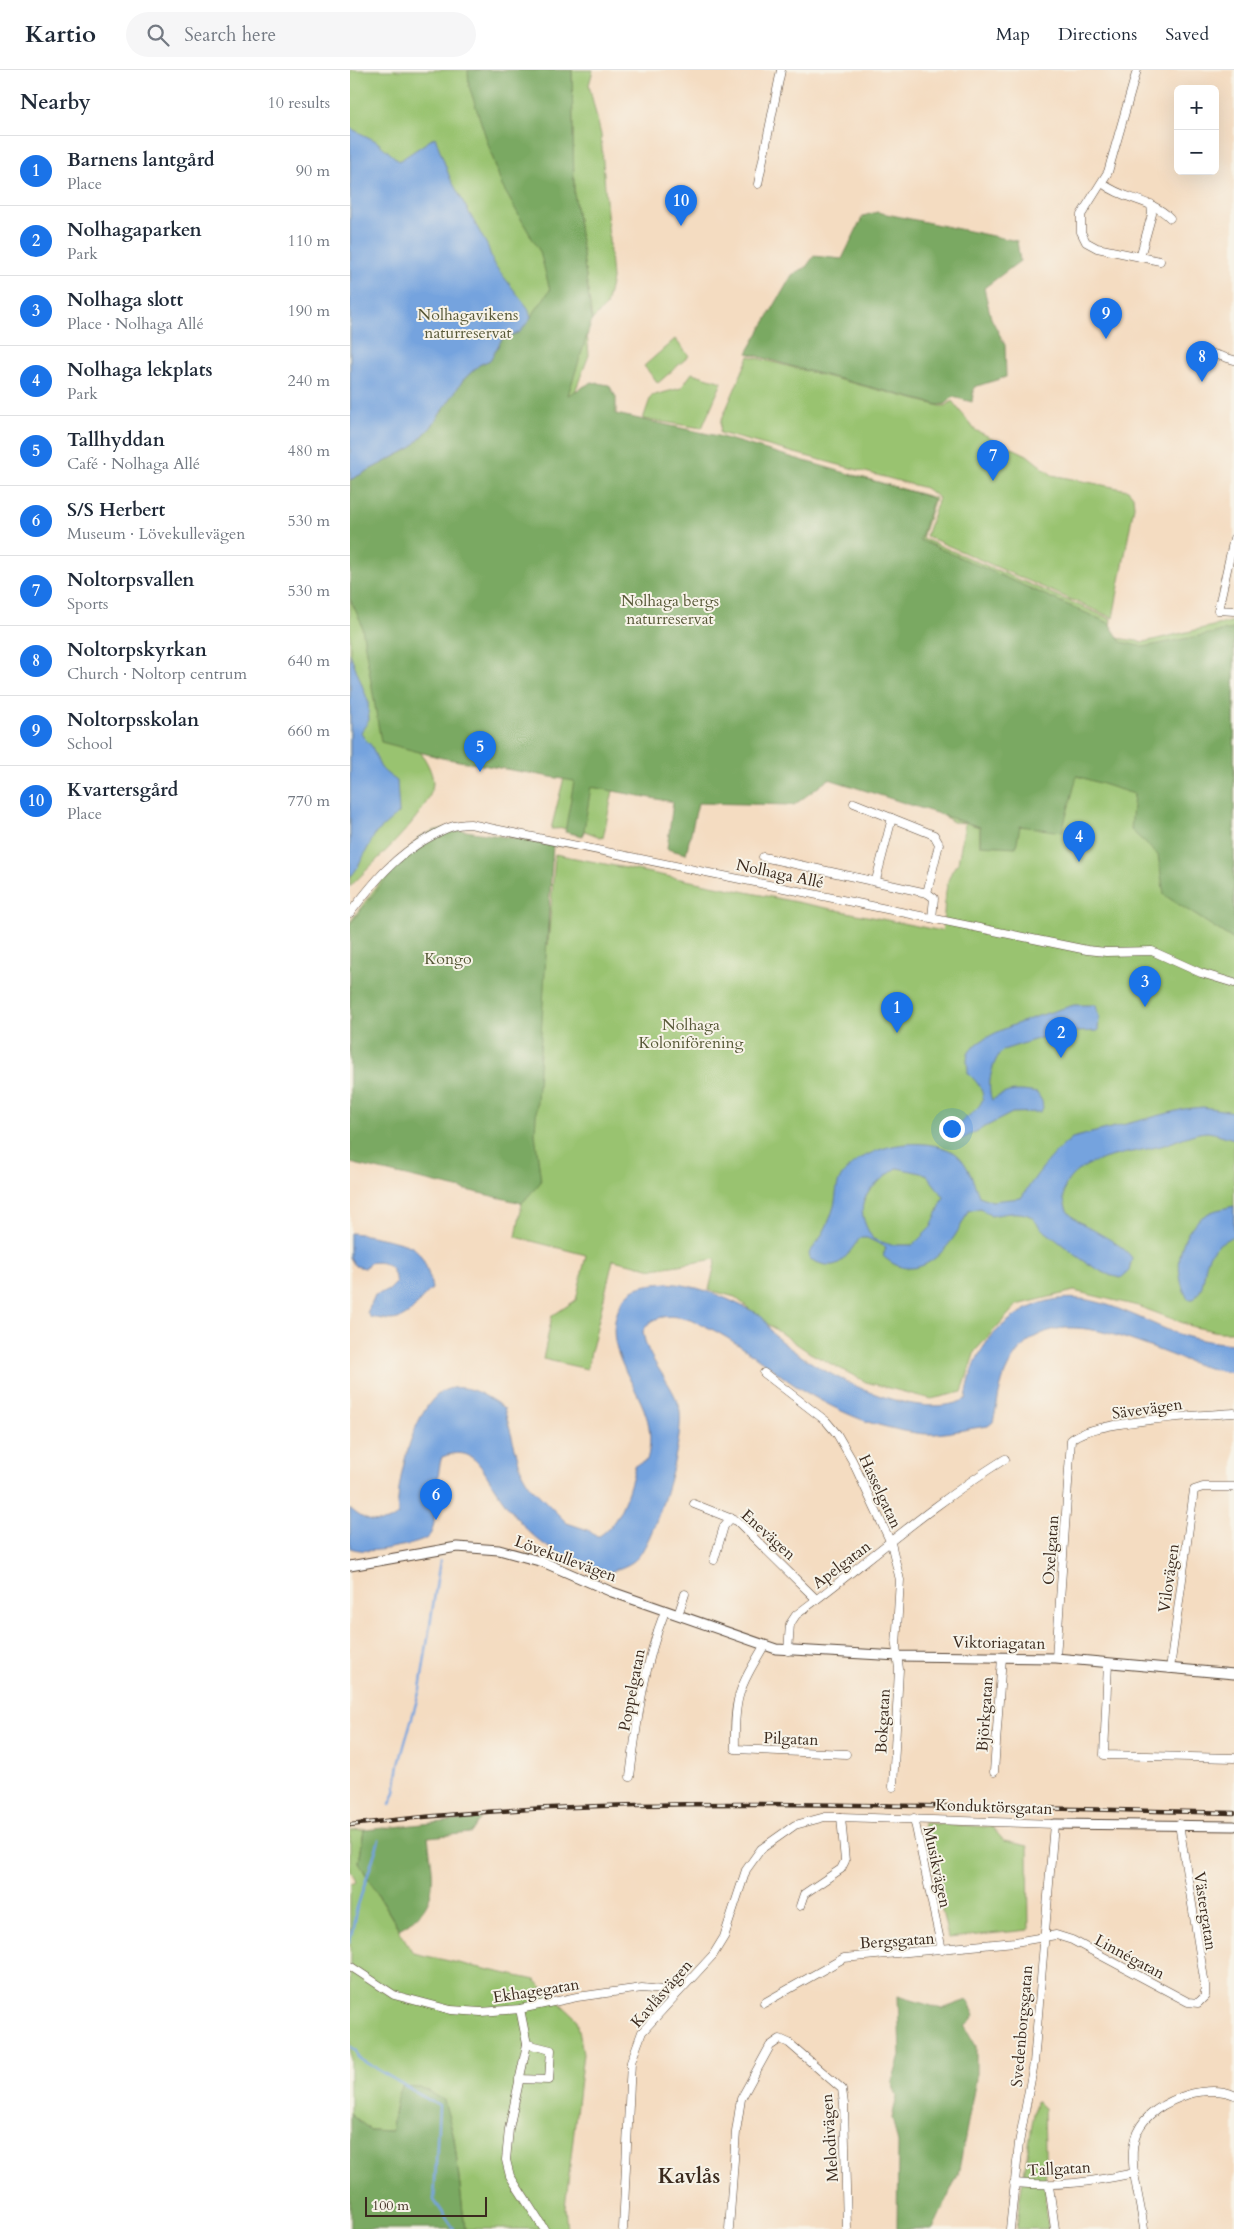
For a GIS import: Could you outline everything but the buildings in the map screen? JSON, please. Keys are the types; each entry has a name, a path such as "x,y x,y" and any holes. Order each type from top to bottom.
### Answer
{"street":[{"path":"758,184 781,70"},
{"path":"1137,70 1112,160 1102,183 1081,216 1081,232 1086,242 1097,248 1160,262"},
{"path":"1102,183 1120,195 1152,204 1170,218"},
{"path":"1140,257 1152,214 1152,204"},
{"path":"1207,352 1234,360"},
{"path":"1234,538 1218,610 1234,611"},
{"path":"854,803 934,835 939,844 927,892"},
{"path":"876,880 892,818"},
{"name":"Nolhaga Allé","path":"350,913 383,870 399,856 419,842 458,824 555,841 1096,951 1152,951 1234,983"},
{"path":"763,857 927,892 934,898 932,918"},
{"name":"Hasselgatan","path":"764,1373 826,1421 837,1434 852,1460 891,1543 900,1580 896,1646 898,1656"},
{"name":"Sävevägen","path":"1070,1443 1072,1438 1080,1433 1094,1430 1184,1416 1234,1413"},
{"name":"Oxelgatan","path":"1056,1658 1070,1443"},
{"name":"Apelgatan","path":"788,1651 790,1624 796,1615 891,1543 942,1500 1006,1459"},
{"name":"Vilovägen","path":"1170,1669 1194,1490 1234,1487"},
{"name":"Enevägen","path":"694,1504 737,1521 816,1600"},
{"path":"714,1560 724,1526 731,1518"},
{"name":"Lövekullevägen","path":"350,1566 457,1547 499,1550 543,1562 612,1592 764,1646"},
{"path":"678,1615 685,1594"},
{"name":"Poppelgatan","path":"630,1777 637,1717 649,1659 665,1611"},
{"name":"Viktoriagatan","path":"764,1646 788,1651 898,1656 1056,1658 1234,1674"},
{"name":"Pilgatan","path":"764,1646 746,1674 738,1694 734,1725 735,1749 846,1754"},
{"name":"Bokgatan","path":"893,1787 898,1656"},
{"name":"Björkgatan","path":"994,1772 1002,1657"},
{"path":"1108,1662 1104,1755 1234,1758"},
{"name":"Konduktörsgatan","path":"762,1849 796,1825 825,1817 914,1818 1054,1824 1234,1826"},
{"path":"800,1906 804,1894 841,1869 845,1861 841,1817"},
{"name":"Musikvägen","path":"914,1818 942,1950"},
{"name":"Svedenborgsgatan","path":"1010,2229 1014,2183 1034,2063 1054,1824"},
{"name":"Västergatan","path":"1179,1824 1206,1985 1202,2000"},
{"name":"Kavlåsvägen","path":"623,2229 631,2062 642,2032 699,1972 724,1937 746,1870 762,1849"},
{"name":"Linnégatan","path":"1043,1938 1056,1935 1072,1940 1188,2002 1194,2004 1202,2000"},
{"name":"Bergsgatan","path":"764,2003 844,1958 942,1950 1043,1938"},
{"name":"Ekhagegatan","path":"350,1966 394,1995 451,2010 481,2012 520,2009 577,1997 642,1988 662,1990 673,1998"},
{"path":"520,2009 527,2044 519,2079 506,2160 510,2176 544,2229"},
{"name":"Melodivägen","path":"729,2229 736,2132 741,2099 770,2046 780,2039 789,2043 842,2088 847,2229"},
{"path":"519,2079 544,2081 548,2080 550,2076 551,2050 527,2044"},
{"path":"1144,2229 1135,2172 1134,2136 1138,2127 1150,2113 1173,2100 1195,2092 1218,2092 1234,2095"},
{"name":"Tallgatan","path":"1014,2183 1049,2186 1084,2184 1135,2172"},
{"path":"1049,2186 1055,2229"}],"green space":[{"path":"350,70 499,70 586,323 589,355 573,397 573,424 850,474 935,498 922,538 1111,619 1109,637 1144,642 1234,621 1234,1332 1219,1332 1194,1327 1138,1306 1074,1291 1017,1305 975,1351 962,1392 931,1399 866,1382 810,1353 766,1323 735,1297 709,1290 716,1259 653,1269 613,1260 587,1369 543,1359 552,1316 576,1300 586,1255 516,1237 522,1203 527,1197 350,1144 350,922 392,865 551,847 548,945 555,854 942,931 947,886 949,877 958,863 965,823 953,822 916,798 811,774 614,786 603,838 577,828 551,829 570,754 415,746 424,758 431,773 433,783 430,795 423,808 399,837 350,887","holes":["969,824 1019,827 980,845 980,827"]},
{"name":"Nolhaga bergs naturreservat","path":"468,70 572,70 574,192 592,320 568,395 592,382 609,385 616,397 616,414 718,436 929,497 933,499 920,540 1109,623 1121,642 1144,647 1234,629 1234,940 1164,895 1158,855 1131,830 1134,794 1077,776 1062,832 1020,826 1016,847 980,845 980,827 829,779 794,805 698,803 686,854 667,849 673,802 591,787 583,836 565,832 574,781 442,758 381,742 361,622 350,599 350,480 411,448 431,427 463,380 479,365 490,360 502,339 520,332 550,290 540,252 502,186 469,86"},
{"path":"572,70 593,70 589,85 601,135 612,279 606,306 592,320 574,192"},
{"path":"877,212 1017,241 1020,261 984,288 991,318 1005,345 1006,377 974,387 972,402 953,397 946,404 939,405 747,353 792,275 806,267 814,256 842,259 863,216"},
{"path":"675,339 689,356 658,383 644,366"},
{"path":"749,356 940,406 946,406 952,401 975,430 1027,455 1052,475 1128,490 1133,496 1134,506 1113,618 926,536 939,498 925,488 720,433 721,421"},
{"path":"692,373 722,382 702,428 643,419 651,396 681,388"},
{"name":"Kongo","path":"446,828 553,844 535,1133 541,1182 522,1203 350,1163 350,924 419,837"},
{"path":"481,1818 471,1833 428,1837 432,1865 432,1889 422,1911 413,1920 399,1929 359,1863 364,1830"},
{"path":"923,1823 992,1827 1004,1841 1028,1846 1029,1930 948,1938"},
{"path":"364,1830 359,1863 413,1953 535,1980 577,2019 583,2053 565,2208 567,2229 465,2229 454,2137 443,2100 420,2087 396,2103 391,2131 370,2130 350,2113 350,1884 356,1882 350,1868 350,1831"},
{"path":"898,1996 942,2009 967,2000 975,2015 965,2027 976,2046 976,2079 958,2175 933,2229 897,2229 898,2143 892,2117 897,2097 892,2083 900,2056"},
{"path":"402,2086 420,2087 444,2100 454,2137 465,2229 350,2229 350,2113 370,2130 391,2131 396,2103"},
{"path":"1036,2101 1044,2108 1047,2229 1017,2229 1019,2204"}],"water":[{"path":"350,128 376,141 399,161 435,137 450,178 488,247 493,263 528,308 531,318 520,332 502,339 490,360 479,365 463,380 431,427 411,448 350,480"},
{"path":"350,653 368,701 369,720 361,732 372,747 380,767 397,781 399,813 375,834 358,867 350,878"},
{"path":"1074,1005 1096,1005 1099,1018 1098,1031 1056,1033 1003,1050 993,1067 990,1081 992,1100 1013,1091 1037,1093 1042,1101 1043,1108 1040,1112 1012,1113 962,1139 955,1128 981,1104 983,1098 982,1091 968,1073 968,1054 986,1038 1000,1031"},
{"path":"1203,1107 1234,1112 1234,1139 1202,1132 1161,1146 1113,1156 1081,1169 1069,1179 1064,1192 1066,1208 1070,1214 1086,1226 1117,1244 1132,1258 1129,1271 1121,1278 1101,1271 1080,1258 1043,1230 1026,1214 1016,1213 991,1216 980,1208 968,1211 954,1237 944,1249 934,1259 922,1266 910,1268 896,1265 883,1256 886,1247 867,1238 860,1238 844,1258 834,1265 810,1259 809,1253 821,1237 830,1219 840,1178 853,1164 880,1150 911,1144 927,1144 942,1147 955,1153 963,1161 979,1196 992,1201 1021,1198 1044,1166 1072,1138 1184,1109","holes":["897,1168 926,1174 944,1197 931,1227 913,1245 891,1245 873,1239 863,1215 865,1198 870,1190"]},
{"path":"1234,1206 1234,1236 1214,1249 1207,1261 1199,1293 1194,1299 1188,1299 1180,1276 1179,1263 1185,1238 1200,1219 1211,1212"},
{"path":"350,1233 400,1243 412,1247 420,1254 428,1272 432,1289 409,1313 398,1319 388,1320 371,1318 367,1313 375,1295 389,1290 396,1283 395,1277 388,1265 380,1262 369,1263 365,1268 355,1266 350,1257"},
{"path":"667,1283 708,1291 755,1312 762,1317 775,1336 814,1364 866,1390 893,1400 920,1405 945,1405 966,1399 971,1375 980,1353 1001,1327 1032,1307 1052,1300 1071,1298 1090,1300 1109,1306 1184,1336 1234,1344 1234,1373 1207,1368 1114,1335 1082,1328 1053,1330 1028,1342 1008,1367 993,1422 988,1426 927,1434 903,1431 871,1423 833,1407 796,1386 720,1333 697,1322 675,1317 657,1319 643,1331 653,1360 670,1387 679,1406 679,1438 669,1483 654,1528 646,1545 632,1562 608,1573 579,1564 560,1555 530,1533 496,1490 481,1466 469,1456 462,1454 442,1457 438,1475 436,1511 429,1536 414,1543 379,1550 368,1551 350,1548 350,1508 355,1513 373,1521 386,1521 398,1515 400,1484 404,1464 409,1444 417,1425 436,1396 448,1389 455,1388 470,1389 478,1392 504,1408 522,1473 529,1485 567,1523 588,1530 597,1537 605,1532 612,1525 622,1506 635,1466 647,1460 650,1443 650,1432 646,1415 617,1351 614,1338 614,1324 622,1302 632,1291 644,1286"}],"waterway":[{"path":"390,1804 395,1792 399,1764 420,1689 440,1561"},
{"path":"350,1942 356,1911 379,1840"},
{"path":"350,2046 356,2051 358,2058 439,2106 434,2200 454,2229"}],"railway":[{"path":"350,1825 493,1811 564,1807 708,1804 1234,1813"}],"place":[{"name":"Kvartersgård","path":"681,226"},
{"name":"Noltorpsskolan","path":"1106,339"},
{"name":"Noltorpskyrkan","path":"1202,382"},
{"name":"Noltorpsvallen","path":"993,481"},
{"name":"Tallhyddan","path":"480,772"},
{"name":"Nolhaga lekplats","path":"1079,862"},
{"name":"Nolhaga slott","path":"1145,1007"},
{"name":"Barnens lantgård","path":"897,1033"},
{"name":"Nolhagaparken","path":"1061,1058"},
{"name":"S/S Herbert","path":"436,1520"}],"district":[{"name":"Kavlås","path":"689,2176"}],"park label":[{"name":"Nolhagavikens naturreservat","path":"468,323"},
{"name":"Nolhaga Koloniförening","path":"691,1033"}]}
